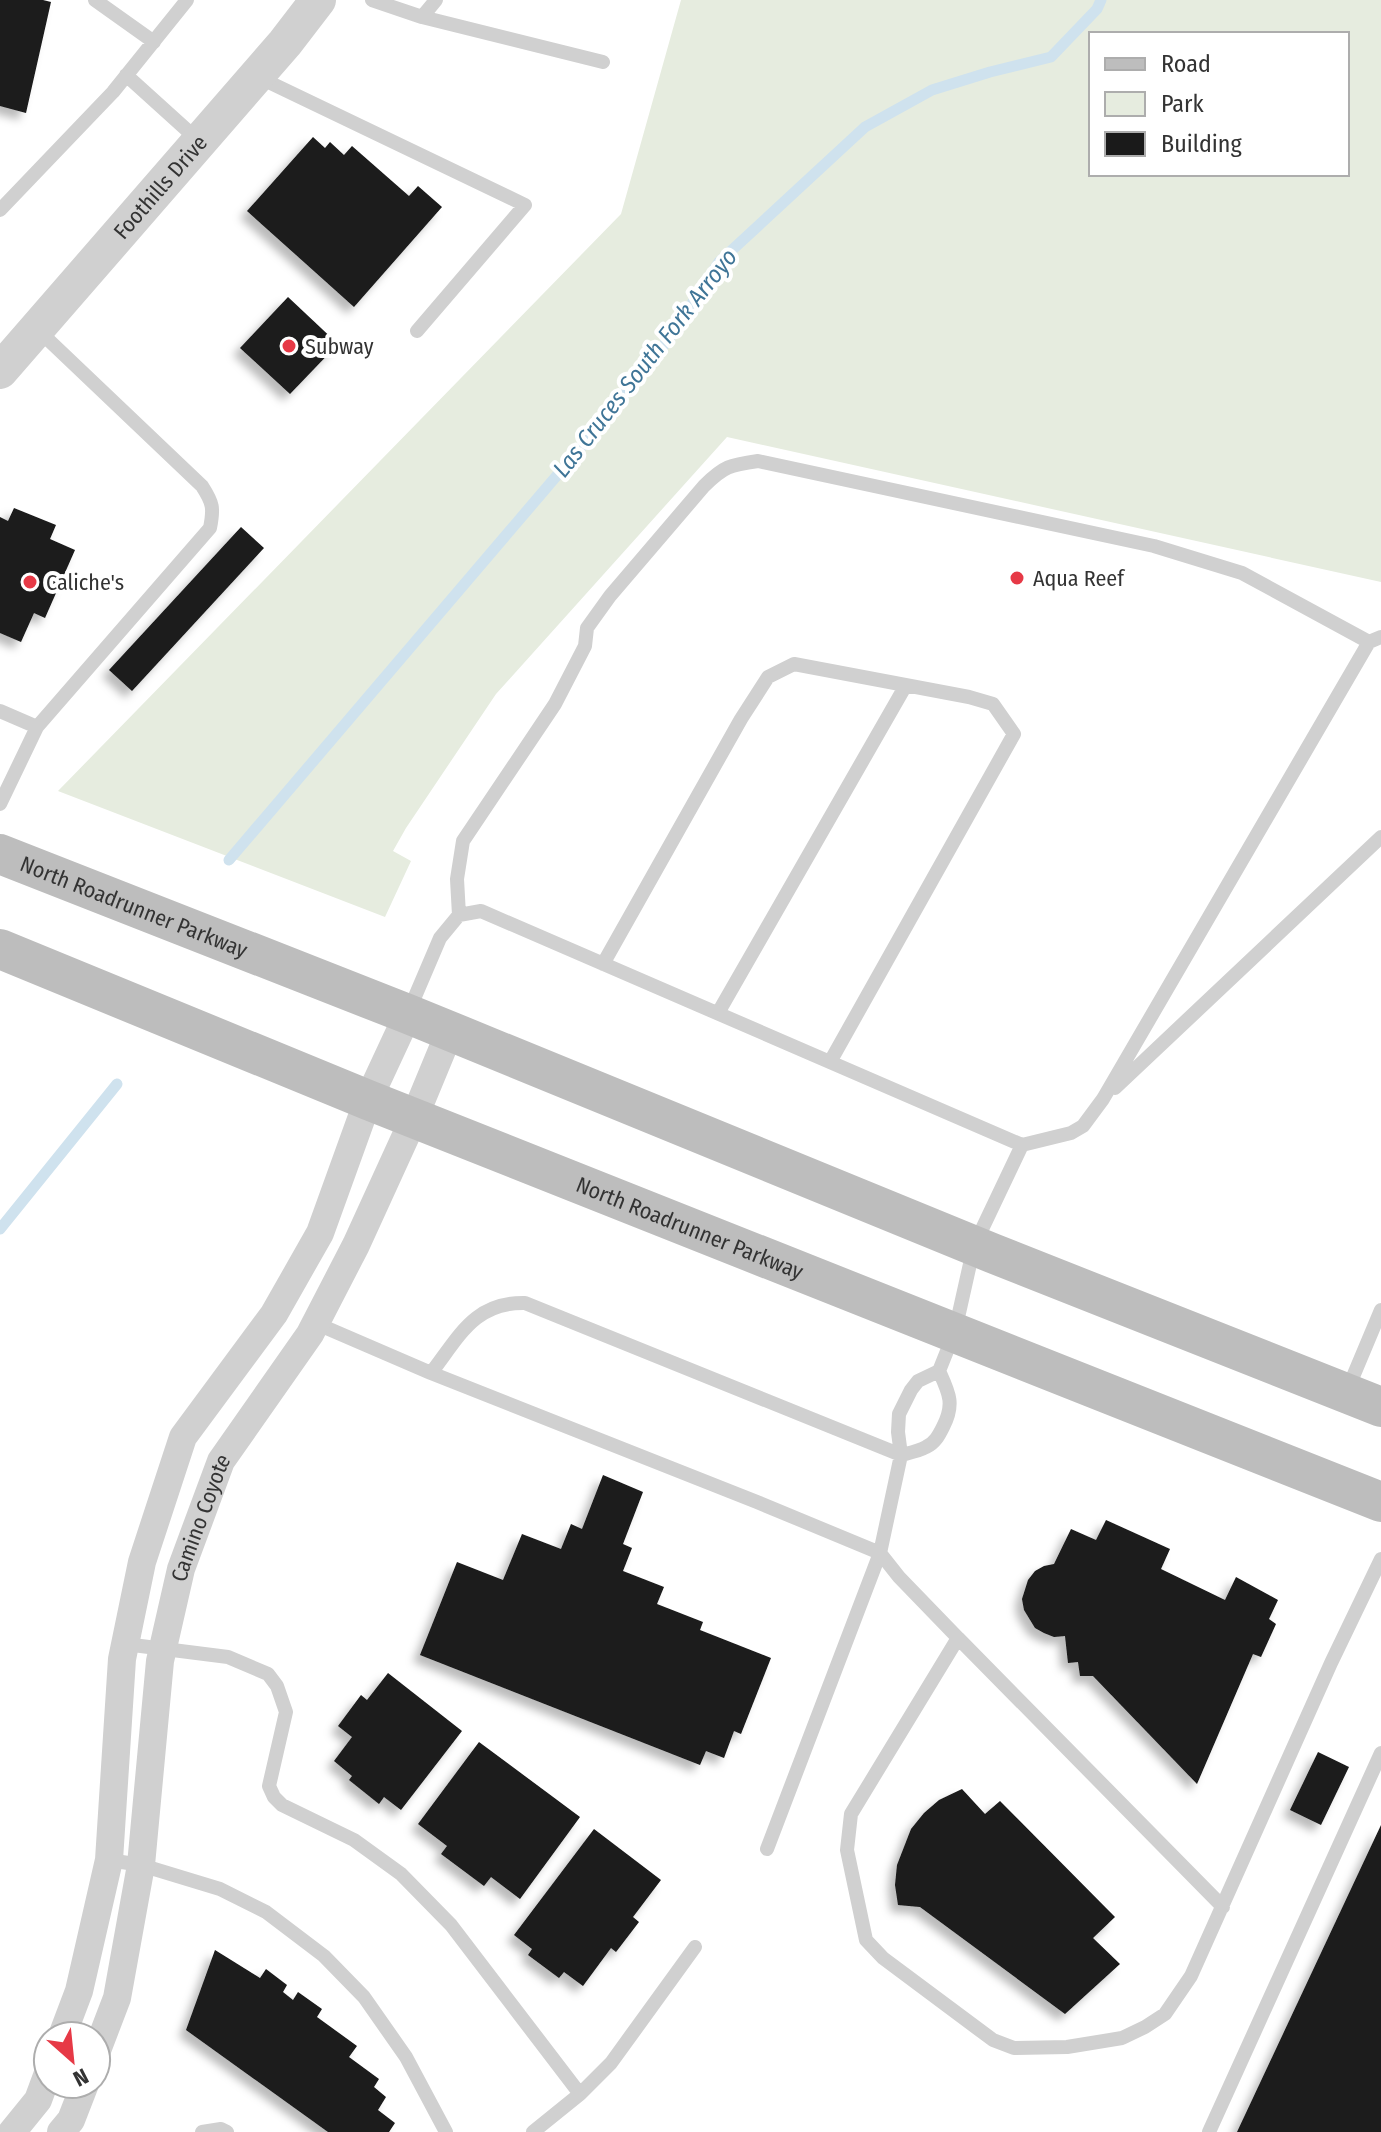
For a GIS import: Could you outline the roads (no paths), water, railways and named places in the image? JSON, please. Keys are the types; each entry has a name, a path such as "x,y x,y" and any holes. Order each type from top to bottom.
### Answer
{"main road":[{"name":"North Roadrunner Parkway","path":"0,854 408,1014 974,1246 1364,1400"},
{"name":"North Roadrunner Parkway","path":"0,949 368,1100 1381,1502"}],"street":[{"name":"Foothills Drive","path":"0,371 318,0"},
{"name":"Camino Coyote","path":"68,2020 79,1991 109,1860 122,1659 142,1562 183,1437 274,1314 320,1233 368,1100 408,1014"},
{"name":"Camino Coyote","path":"109,2020 117,1998 141,1865 160,1661 181,1569 221,1461 315,1323 356,1245 450,1031"},
{"path":"12,2132 38,2100"},
{"path":"61,2132 71,2120 79,2100"}],"lane":[{"path":"95,0 154,42"},
{"path":"0,210 126,75 187,0"},
{"path":"372,0 422,17 603,62"},
{"path":"422,17 436,0"},
{"path":"126,75 199,142"},
{"path":"256,76 525,205 417,331"},
{"path":"0,804 37,727 210,528 214,511 202,486 37,329"},
{"path":"408,1014 440,938 459,915 481,911 1022,1145 1071,1133 1083,1126 1103,1099 1375,640 1242,573 1154,546 758,461 731,465 718,472 704,486 610,596 587,628 585,646 555,704 463,841 457,879 459,915"},
{"path":"603,964 741,719 768,677 794,664 993,704 1014,734 830,1062"},
{"path":"718,1013 906,685"},
{"path":"0,711 37,727"},
{"path":"1103,1099 1381,837"},
{"path":"767,1849 880,1553 901,1455 899,1414 918,1381 939,1371 955,1331 974,1246 1022,1145"},
{"path":"431,1373 474,1318 498,1306 525,1303 901,1455 928,1446 937,1439 945,1424 951,1410 949,1392 939,1371"},
{"path":"1364,1400 1381,1310"},
{"path":"315,1323 431,1373 880,1553 958,1638 1223,1907"},
{"path":"958,1638 851,1814 847,1850 866,1940 883,1958 993,2040 1014,2048 1067,2047 1122,2038 1165,2014 1191,1976 1381,1559"},
{"path":"125,1644 228,1657 268,1674 277,1686 286,1712 269,1786 274,1797 282,1805 354,1840 401,1874 451,1925 580,2094"},
{"path":"1209,2132 1381,1753"},
{"path":"109,1860 141,1865 220,1889 266,1912 324,1956 364,1997 406,2057 446,2132"},
{"path":"533,2132 580,2094 611,2063 695,1947"},
{"path":"202,2132 221,2129 227,2132"}],"waterway":[{"name":"Las Cruces South Fork Arroyo","path":"229,860 600,425 671,336 719,262 865,127 932,90 1051,57 1097,9 1101,0"},
{"name":"Las Cruces South Fork Arroyo","path":"0,1229 117,1084"}],"place":[{"name":"Subway","path":"289,346"},
{"name":"Aqua Reef","path":"1017,578"},
{"name":"Caliche's","path":"30,582"}]}
